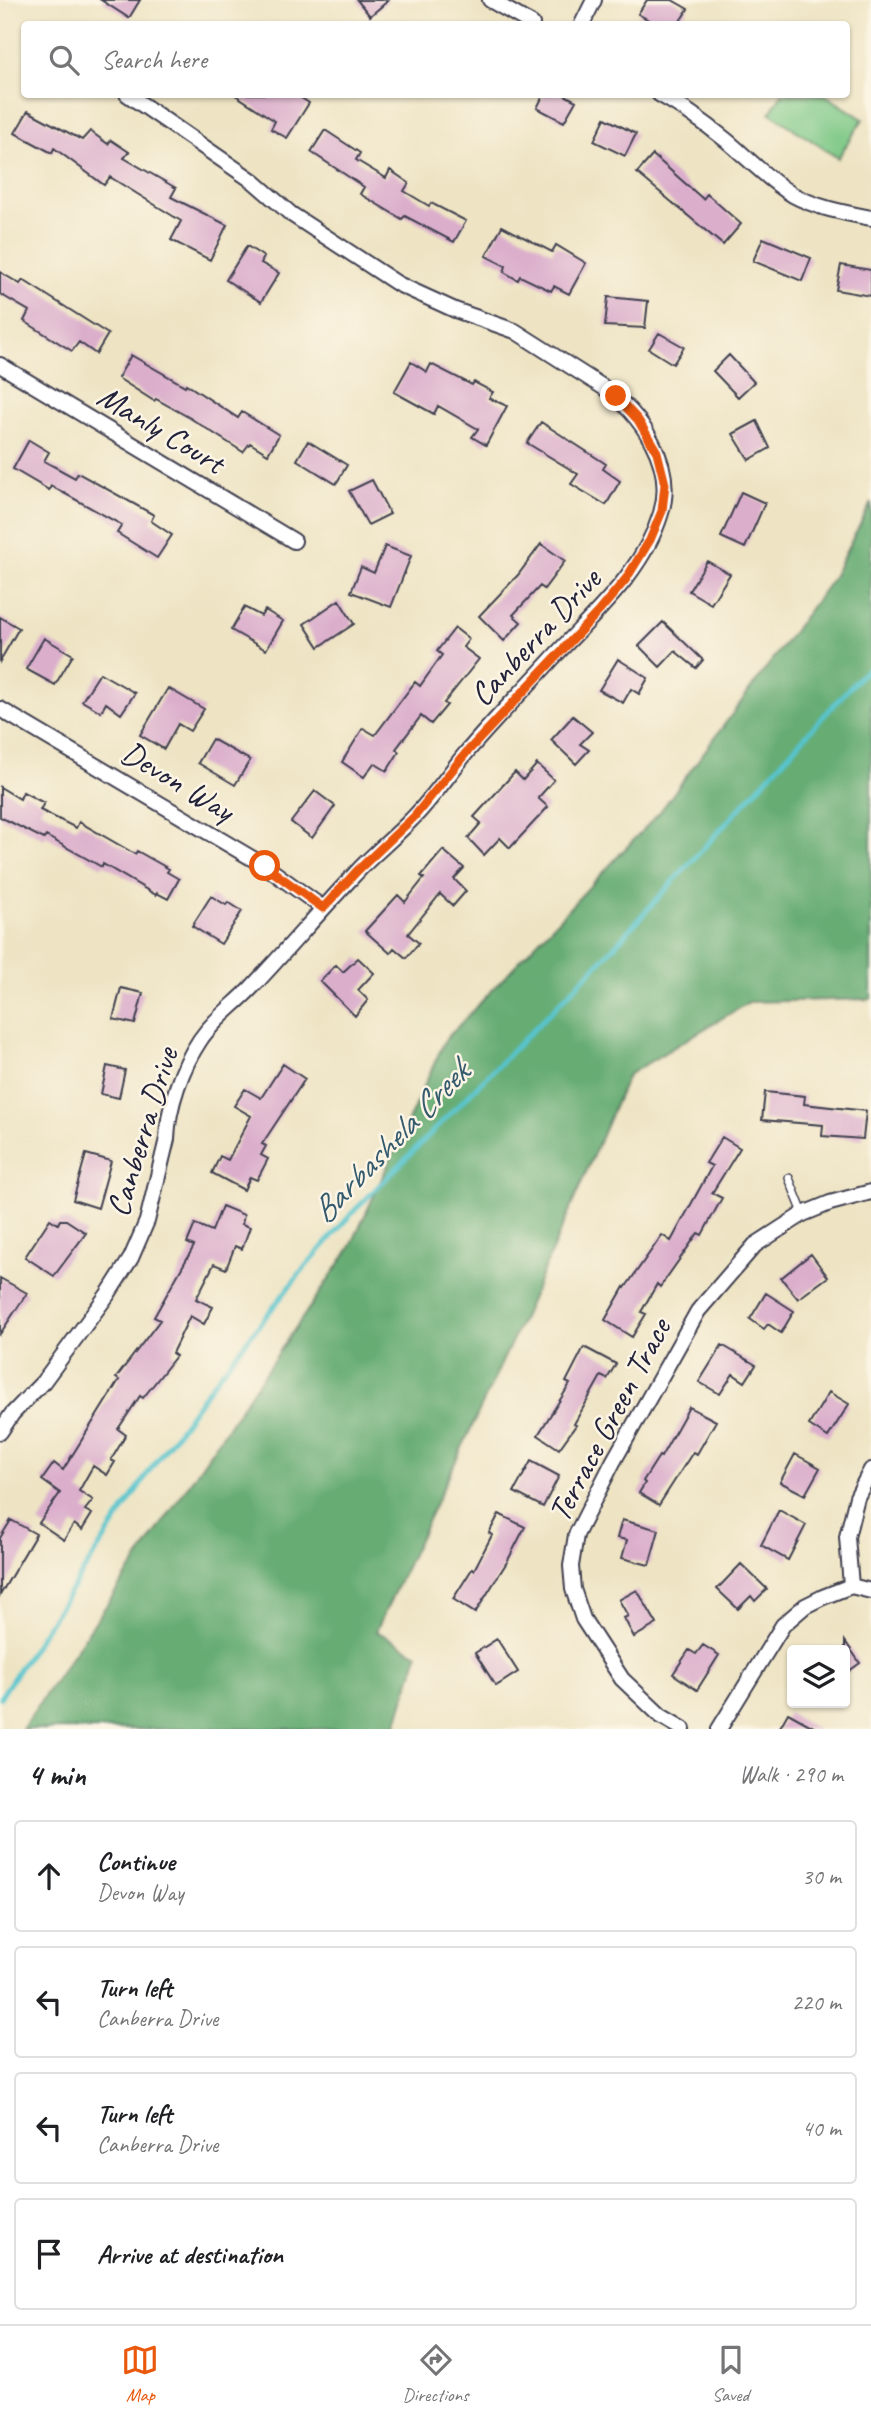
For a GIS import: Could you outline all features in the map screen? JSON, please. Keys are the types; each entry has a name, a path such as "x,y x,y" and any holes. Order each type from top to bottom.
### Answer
{"street":[{"path":"490,0 527,21"},
{"path":"584,21 594,0"},
{"name":"Canberra Drive","path":"0,1432 12,1414 43,1382 131,1258 147,1221 183,1072 211,1024 251,988 357,871 414,817 466,753 626,579 650,540 662,511 665,484 657,452 638,420 616,396 515,331 455,310 398,284 291,214 253,181 133,98"},
{"path":"666,98 682,107 727,141 763,174 796,196 836,211 871,218"},
{"name":"Manly Court","path":"0,365 294,541"},
{"name":"Devon Way","path":"0,709 265,866 323,908"},
{"name":"Terrace Green Trace","path":"683,1729 661,1716 622,1678 583,1619 573,1589 571,1566 576,1535 612,1462 698,1311 755,1245 803,1214 830,1203 871,1192"},
{"path":"851,1586 847,1537 857,1497 871,1470"},
{"path":"719,1729 783,1625 805,1606 851,1586 871,1591"}],"lane":[{"path":"789,1178 803,1214"}],"green space":[{"path":"779,98 830,98 863,119 838,158 770,113"},
{"path":"871,503 871,999 749,1002 628,1075 526,1311 376,1631 418,1654 395,1729 22,1729 350,1248 445,1040 659,813 832,579"}],"building":[{"path":"101,0 140,0 129,18"},
{"path":"357,0 389,0 370,16"},
{"path":"647,0 672,0 688,9 680,21 651,21 638,14"},
{"path":"240,98 301,98 309,103 287,138 271,129 275,121"},
{"path":"542,98 570,98 576,101 564,122 537,108"},
{"path":"28,111 82,140 90,131 108,144 111,140 129,152 124,158 176,188 171,197 227,225 210,260 171,240 181,221 110,177 104,185 54,148 52,153 15,133"},
{"path":"605,118 636,134 625,156 594,141"},
{"path":"325,130 360,153 356,160 386,178 390,170 409,183 404,191 429,206 431,203 466,221 454,242 405,216 402,219 360,194 364,187 311,152"},
{"path":"653,155 703,199 707,194 741,224 723,245 637,173"},
{"path":"502,226 552,252 556,245 586,263 569,294 554,286 551,291 520,276 518,280 504,272 506,266 486,256"},
{"path":"763,238 811,258 802,281 753,261"},
{"path":"247,246 264,257 261,263 279,273 261,302 226,280"},
{"path":"841,265 871,270 871,296 836,290"},
{"path":"0,272 20,284 23,280 108,334 96,354 79,342 72,351 24,321 29,311 0,294"},
{"path":"608,297 648,301 645,328 605,326"},
{"path":"659,333 684,347 673,364 649,349"},
{"path":"131,355 185,386 186,384 238,418 242,412 279,435 268,454 250,443 243,452 190,418 156,399 154,401 118,378"},
{"path":"729,355 754,382 738,397 713,371"},
{"path":"411,362 427,372 431,364 472,385 474,382 493,392 489,398 507,406 486,445 472,437 478,429 438,406 434,414 394,392"},
{"path":"757,421 770,448 749,460 733,434"},
{"path":"541,422 606,464 603,469 620,481 606,505 571,484 578,474 527,443"},
{"path":"29,440 49,452 44,461 75,478 78,473 154,515 151,521 172,535 157,558 117,533 122,525 51,486 49,490 13,469"},
{"path":"308,441 347,465 336,484 297,460"},
{"path":"372,480 390,514 368,525 349,491"},
{"path":"741,492 765,503 745,548 721,537"},
{"path":"541,544 565,561 544,589 540,586 513,615 521,622 504,641 479,616 518,575"},
{"path":"385,546 411,556 391,607 351,592 361,567 374,573"},
{"path":"707,561 730,574 711,604 689,591"},
{"path":"339,600 354,624 319,647 304,624"},
{"path":"244,607 261,616 265,610 283,621 266,650 231,630"},
{"path":"0,617 19,628 0,661"},
{"path":"663,622 703,660 696,668 675,651 660,667 639,646"},
{"path":"455,628 469,639 463,647 479,659 431,724 421,716 396,749 399,752 387,771 374,763 364,777 342,762 363,728 375,735 415,682 420,686 442,655 437,651"},
{"path":"44,638 73,655 55,685 26,669"},
{"path":"618,659 648,678 639,694 631,689 623,703 599,690"},
{"path":"100,673 135,693 121,714 106,703 101,712 82,701"},
{"path":"168,688 204,709 190,731 178,724 164,749 140,735"},
{"path":"573,716 592,732 580,744 589,750 576,764 551,740"},
{"path":"212,739 250,760 235,785 198,763"},
{"path":"537,764 554,780 538,798 548,807 510,848 500,838 484,855 468,838 481,823 474,817 515,772 523,780"},
{"path":"0,787 20,799 23,792 44,803 40,810 76,828 79,822 135,854 137,851 169,869 167,872 179,879 168,899 46,836 44,839 0,817"},
{"path":"315,791 335,806 312,838 291,822"},
{"path":"443,850 464,868 454,879 466,891 453,906 440,894 408,934 419,943 406,958 394,948 390,953 365,931 398,895 405,902 424,878 421,876"},
{"path":"211,896 242,911 221,944 192,926"},
{"path":"358,958 374,973 358,990 368,1000 355,1016 320,981 336,965 343,972"},
{"path":"121,988 143,993 135,1024 113,1019"},
{"path":"283,1064 305,1079 262,1144 266,1146 261,1155 268,1159 257,1180 250,1177 244,1190 212,1173 220,1156 228,1160 251,1116 234,1106 245,1089 261,1098"},
{"path":"107,1066 125,1070 119,1098 101,1094"},
{"path":"765,1092 805,1096 804,1104 866,1111 863,1139 822,1136 823,1125 762,1120"},
{"path":"722,1137 740,1148 712,1193 722,1198 702,1235 698,1233 660,1287 657,1284 641,1312 646,1314 632,1337 605,1320 624,1287 662,1235 671,1241 712,1166 706,1163"},
{"path":"86,1154 111,1161 98,1208 73,1200"},
{"path":"222,1206 244,1215 242,1224 250,1227 242,1249 235,1246 226,1269 214,1264 196,1299 213,1307 204,1324 190,1316 172,1353 176,1356 143,1398 140,1396 118,1429 126,1435 111,1460 115,1462 107,1475 93,1466 79,1491 93,1500 85,1510 92,1514 82,1530 74,1524 64,1540 39,1523 60,1493 42,1480 54,1463 63,1470 119,1380 116,1378 160,1320 154,1317 194,1246 187,1243 195,1224 212,1231"},
{"path":"50,1219 58,1224 60,1220 66,1220 86,1233 54,1276 25,1257"},
{"path":"811,1254 828,1277 798,1299 781,1278"},
{"path":"0,1278 27,1293 0,1334"},
{"path":"766,1293 794,1311 781,1333 768,1324 764,1329 750,1319"},
{"path":"722,1345 756,1365 745,1382 733,1374 720,1394 699,1382"},
{"path":"584,1347 616,1364 607,1379 601,1376 574,1424 576,1425 559,1449 538,1435 570,1384 566,1382"},
{"path":"829,1392 849,1404 828,1437 809,1425"},
{"path":"689,1407 716,1421 697,1454 693,1452 659,1505 639,1493 645,1483 643,1481 659,1456 661,1457"},
{"path":"795,1454 820,1468 805,1495 780,1482"},
{"path":"531,1461 559,1476 543,1507 514,1492"},
{"path":"779,1510 806,1525 788,1560 761,1545"},
{"path":"499,1514 525,1527 475,1613 453,1599 472,1569 474,1570 492,1535 489,1533"},
{"path":"11,1520 36,1534 0,1595 0,1538"},
{"path":"622,1520 659,1530 649,1565 622,1558 627,1540 617,1538"},
{"path":"741,1564 767,1589 755,1601 751,1596 738,1609 717,1589"},
{"path":"637,1590 657,1624 634,1637 624,1618 628,1616 619,1600"},
{"path":"497,1639 518,1672 496,1686 475,1653"},
{"path":"703,1645 719,1655 697,1690 673,1674 689,1650 696,1654"},
{"path":"850,1648 860,1663 850,1670"},
{"path":"788,1713 817,1729 779,1729"}],"waterway":[{"name":"Barbashela Creek","path":"0,1698 150,1470 210,1387 305,1267 355,1210 599,963 871,667"}],"route":[{"path":"265,866 323,908 357,871 414,817 466,753 626,579 650,540 662,511 665,484 657,452 638,420 616,396"}]}
